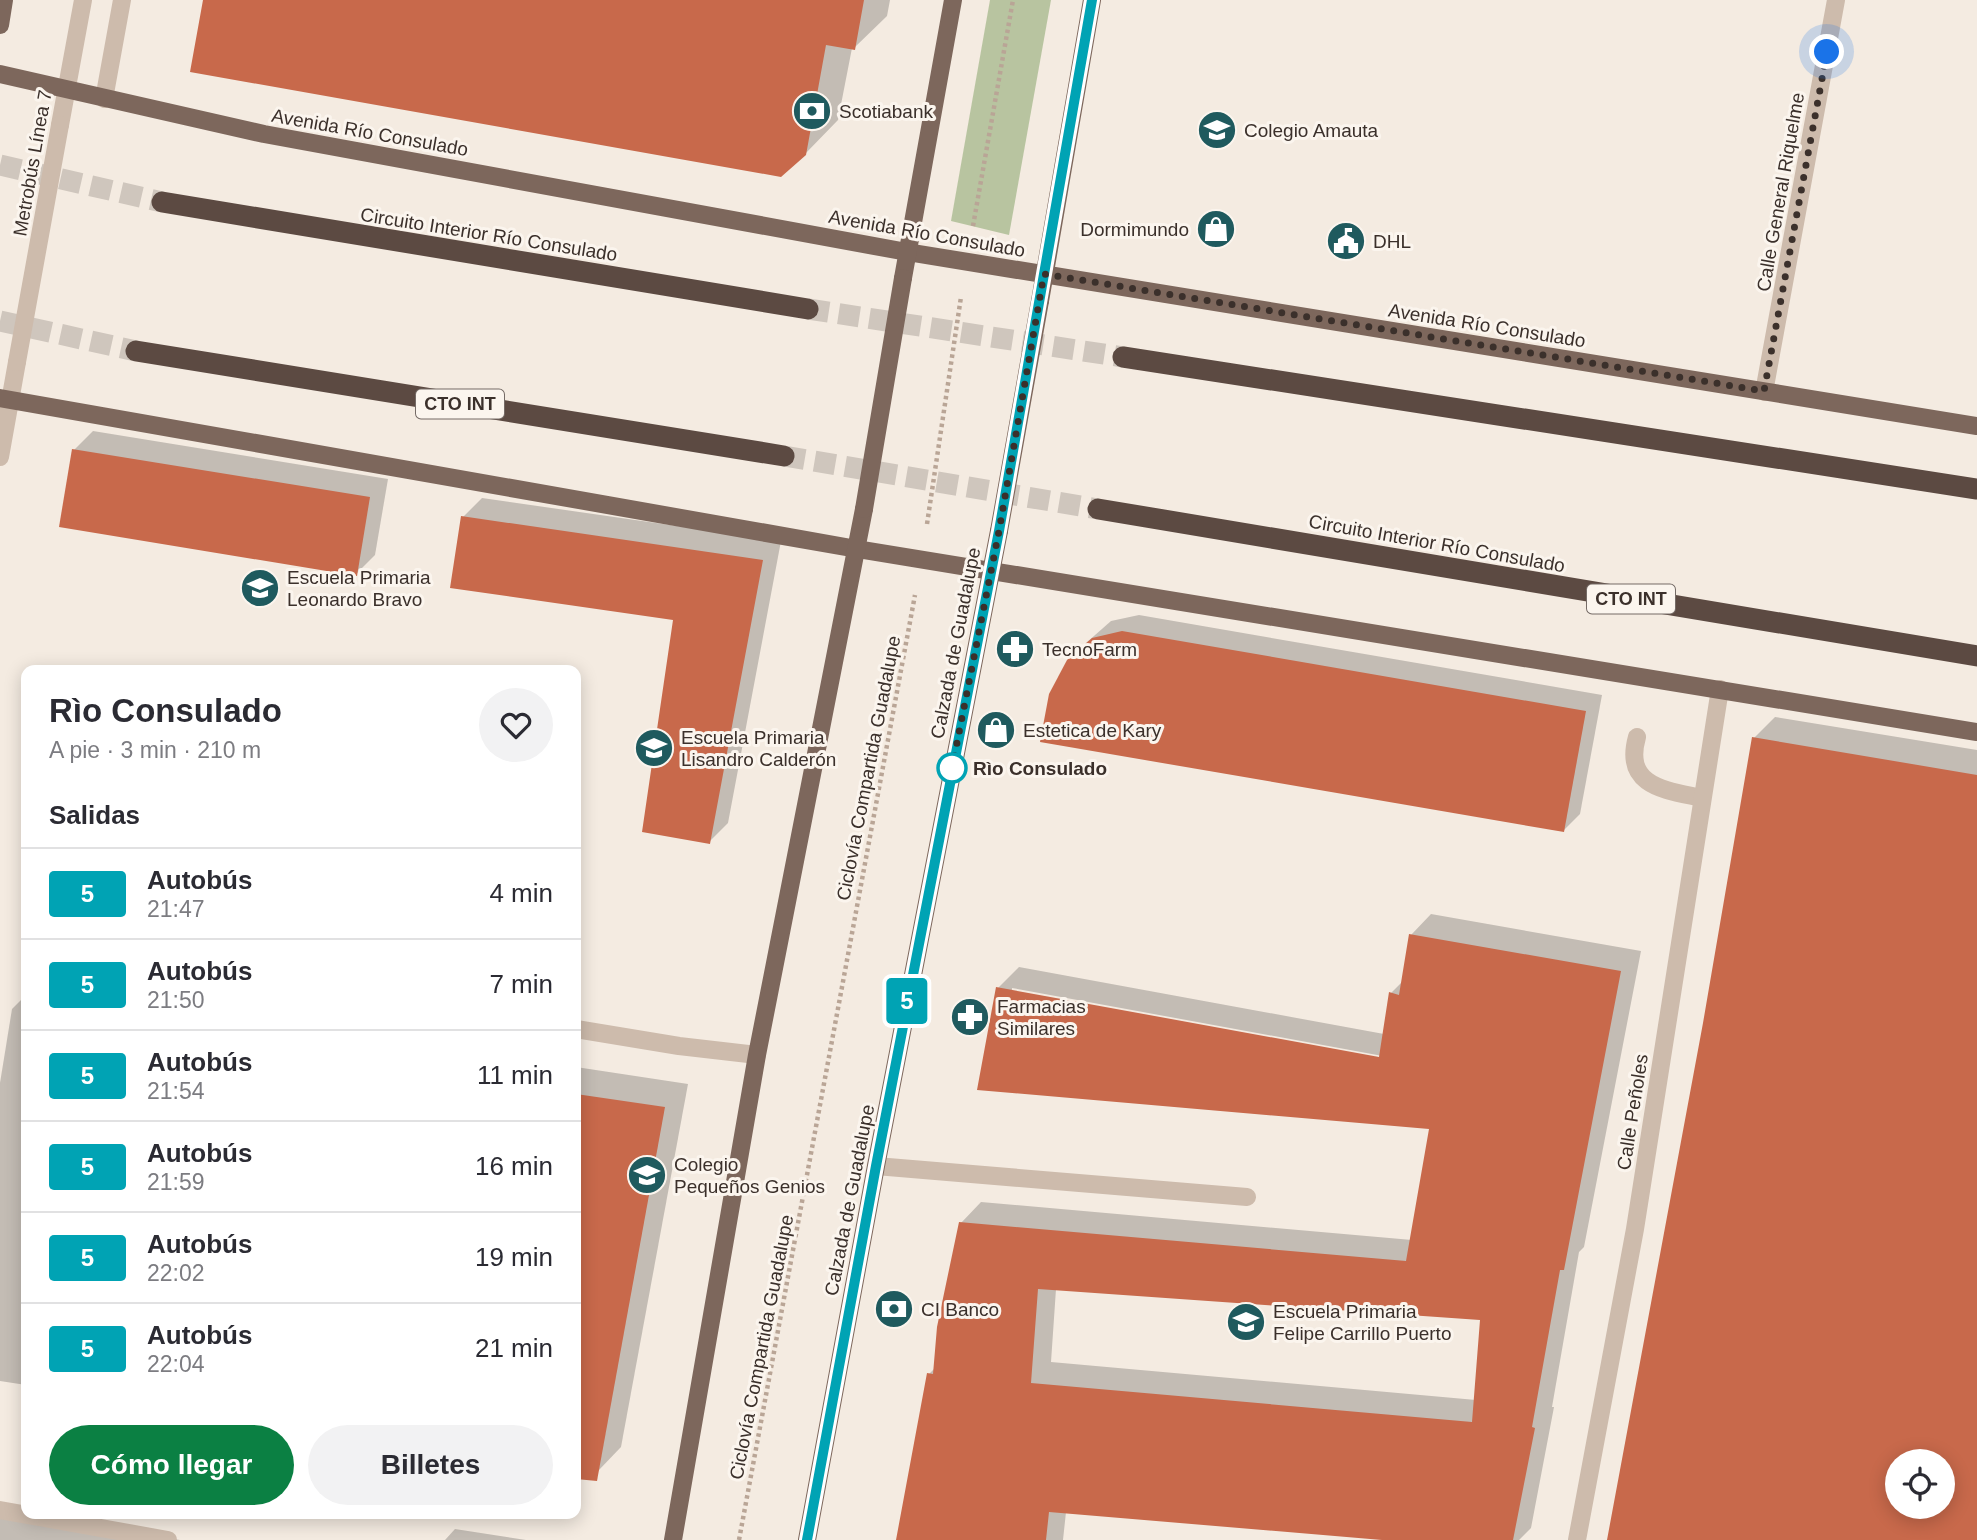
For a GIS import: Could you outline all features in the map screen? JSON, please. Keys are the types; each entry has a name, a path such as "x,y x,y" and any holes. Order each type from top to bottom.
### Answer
{"highway":[{"name":"Circuito Interior Río Consulado","path":"162,202 808,309"},
{"name":"CTO INT","path":"136,351 784,456"},
{"path":"1123,358 1977,489"},
{"name":"Circuito Interior Río Consulado","path":"1098,509 1977,656"}],"main road":[{"path":"0,25 4,0"},
{"path":"673,1540 757,1055 857,549 953,0"},
{"name":"Calzada de Guadalupe","path":"807,1540 876,1166 999,531 1092,0"},
{"name":"Avenida Río Consulado","path":"0,74 278,137 907,252 1977,426"},
{"path":"5,399 921,560 1977,732"}],"street":[{"name":"Metrobús Línea 7","path":"0,457 5,399 17,362 83,0"},
{"path":"104,99 122,0"},
{"name":"Calle General Riquelme","path":"1764,391 1836,0"},
{"name":"Calle Peñoles","path":"1577,1540 1635,1229 1720,689"},
{"path":"1637,737 1635,761 1641,775 1651,786 1702,798"},
{"path":"581,1030 679,1046 757,1055"},
{"path":"876,1166 1247,1197"},
{"path":"0,1510 21,1514"},
{"path":"50,1519 168,1540"}],"path":[{"name":"Ciclovía Compartida Guadalupe","path":"739,1540 921,560 967,262 1013,0"}],"green space":[{"path":"990,0 1051,0 1009,235 951,221"}],"building":[{"path":"203,0 864,0 855,50 826,45 806,155 781,177 190,72"},
{"path":"72,449 370,497 357,576 59,527"},
{"path":"461,516 763,560 710,844 642,832 673,620 450,588"},
{"path":"1122,631 1586,711 1564,832 1040,742 1049,694 1067,660 1092,638"},
{"path":"1752,737 1977,775 1977,1540 1607,1540 1703,1023"},
{"path":"1409,934 1621,971 1564,1270 1560,1270 1532,1427 1535,1428 1513,1540 1382,1540 1049,1512 1046,1540 896,1540 927,1373 933,1374 937,1327 959,1222 1406,1261 1429,1129 977,1090 996,987 1379,1057 1389,992 1399,995","holes":["1038,1289 1480,1320 1472,1422 1031,1383"]},
{"path":"581,1095 665,1107 597,1481 581,1479"}],"tunnel":[{"path":"0,165 162,202"},
{"path":"808,309 1123,357"},
{"path":"0,321 136,351"},
{"path":"784,456 1098,509"}],"bus line":[{"name":"5","path":"807,1540 876,1166 999,531 1092,0"}],"place":[{"name":"Scotiabank","path":"812,111"},
{"name":"Colegio Amauta","path":"1217,130"},
{"name":"Dormimundo","path":"1216,229"},
{"name":"DHL","path":"1346,241"},
{"name":"Escuela Primaria Leonardo Bravo","path":"260,588"},
{"name":"TecnoFarm","path":"1015,649"},
{"name":"Estetica de Kary","path":"996,730"},
{"name":"Escuela Primaria Lisandro Calderón","path":"654,748"},
{"name":"Rìo Consulado","path":"952,768"},
{"name":"Farmacias Similares","path":"970,1017"},
{"name":"Colegio Pequeños Genios","path":"647,1175"},
{"name":"CI Banco","path":"894,1309"},
{"name":"Escuela Primaria Felipe Carrillo Puerto","path":"1246,1322"}],"route":[{"path":"952,768 999,531 1044,274 1764,391 1827,52"}]}
